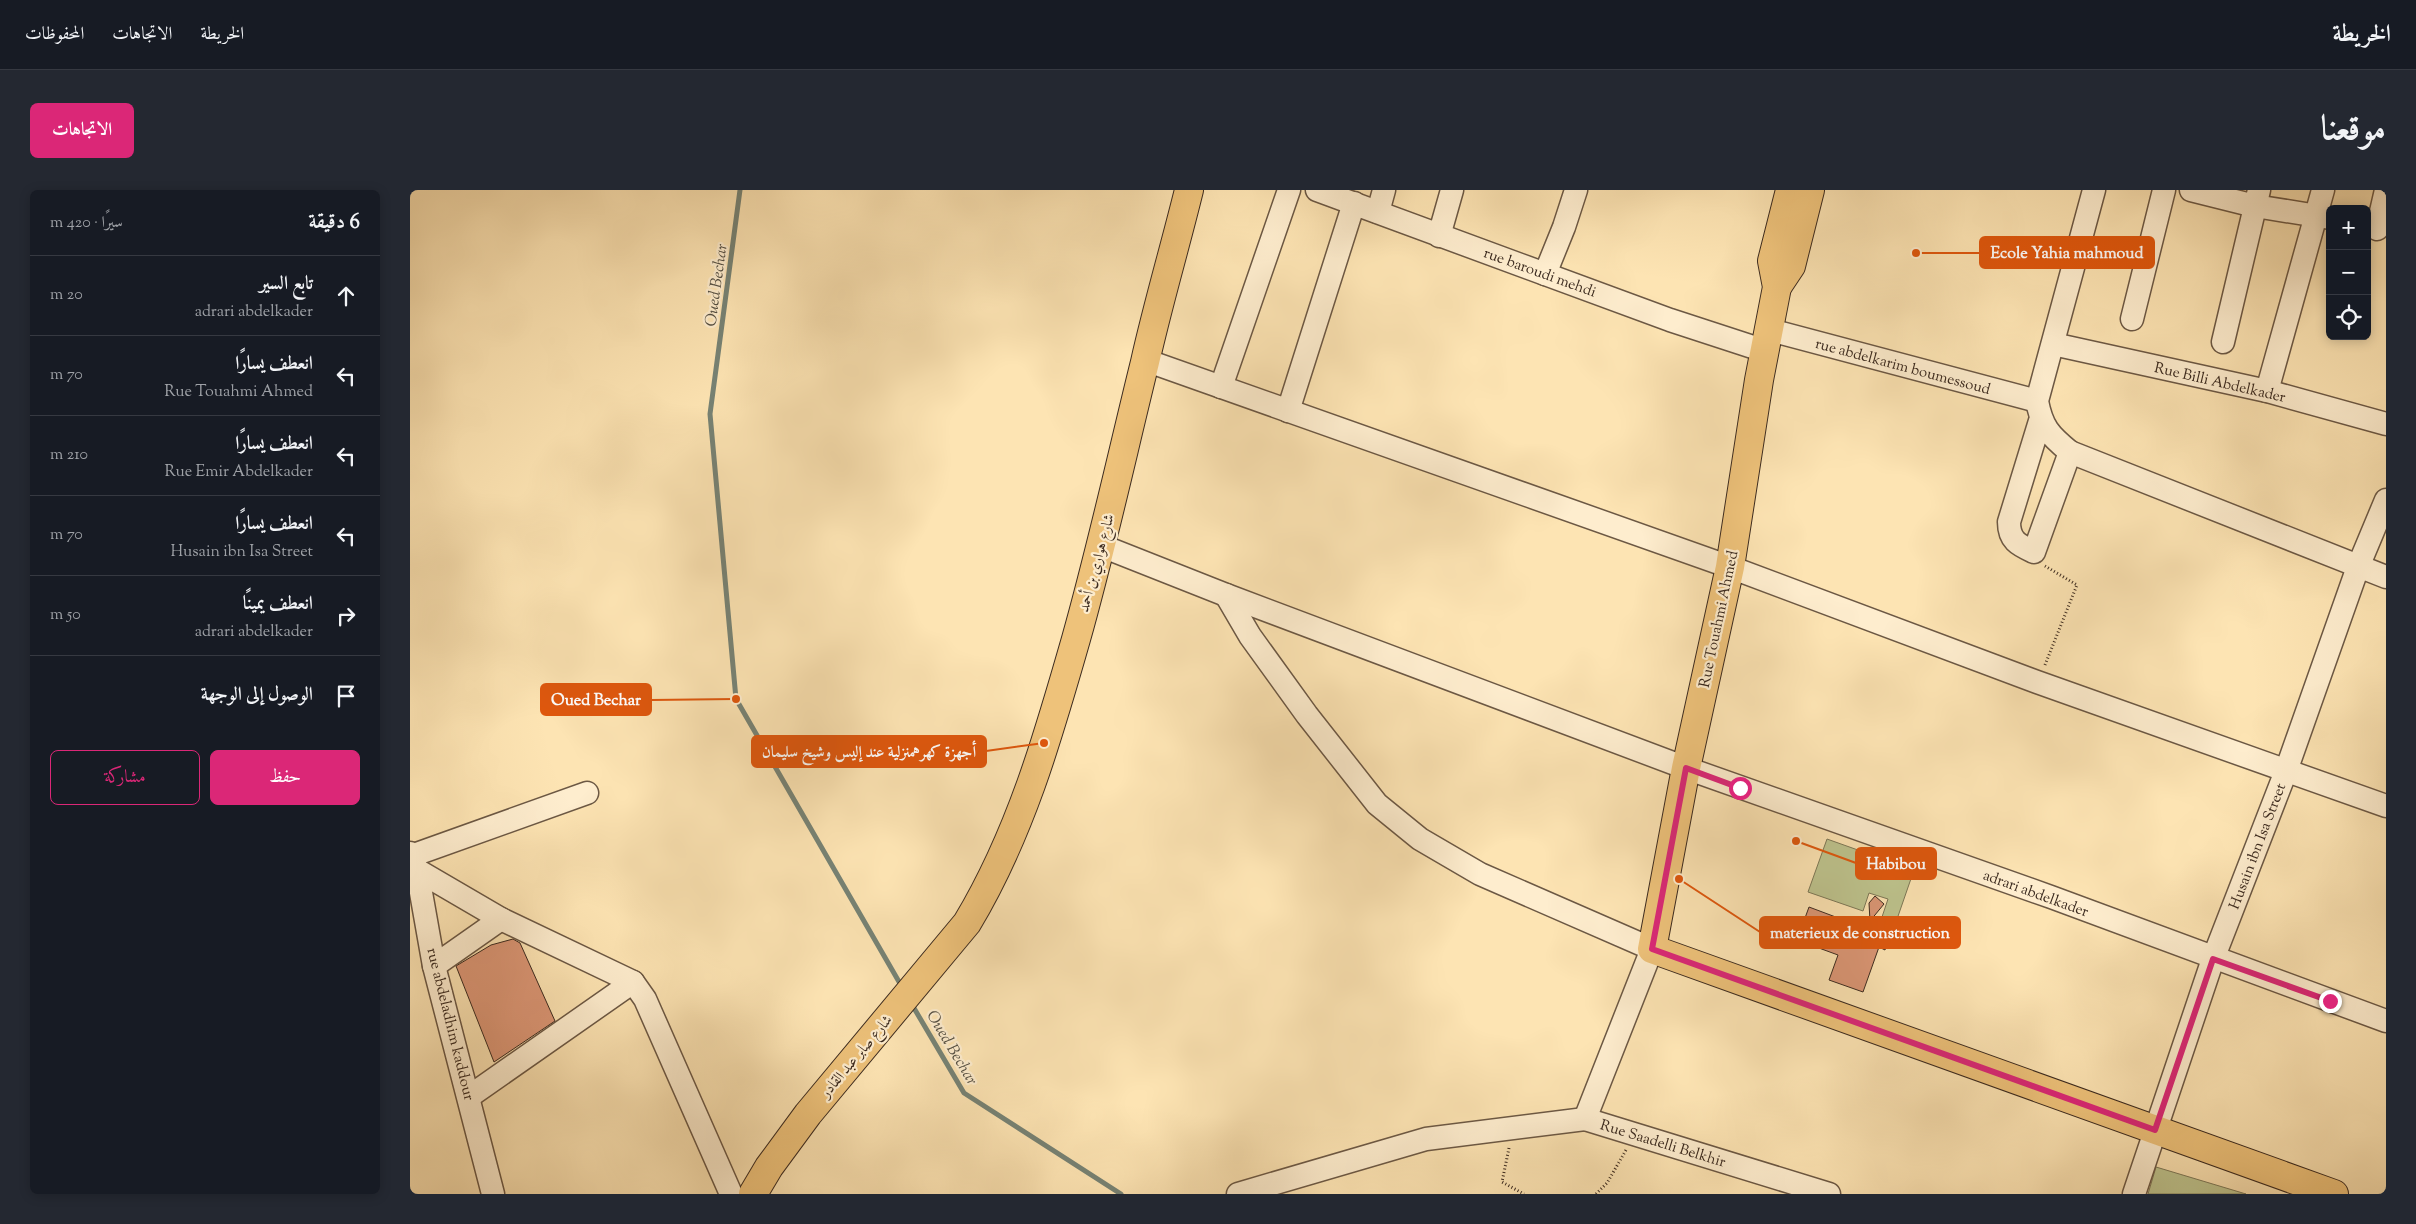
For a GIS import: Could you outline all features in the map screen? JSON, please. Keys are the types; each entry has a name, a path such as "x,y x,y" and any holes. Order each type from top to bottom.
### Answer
{"main road":[{"name":"شارع هواري بن أحمد","path":"967,923 988,889 1013,834 1035,774 1102,546 1145,360 1190,190"},
{"path":"1777,287 1772,261 1790,190"},
{"path":"1777,287 1791,266 1810,190"},
{"name":"Rue Touahmi Ahmed","path":"1652,949 1686,768 1730,567 1777,287"},
{"name":"شارع صابر عبد القادر","path":"753,1194 769,1167 808,1114 967,923"},
{"path":"1652,949 2334,1194"}],"street":[{"path":"1221,387 1289,190"},
{"name":"rue baroudi mehdi","path":"1317,190 1670,320 1767,341"},
{"path":"1378,212 1384,190"},
{"path":"1440,236 1452,190"},
{"path":"1545,274 1564,227 1576,190"},
{"path":"2070,452 2034,552 2016,542 2010,536 2010,522 2039,411 2053,344 2094,190"},
{"path":"2132,319 2164,190"},
{"path":"2191,190 2257,198 2324,216"},
{"path":"2267,391 2324,216 2323,190"},
{"path":"2377,229 2386,190"},
{"path":"2223,342 2257,198"},
{"path":"1288,410 1354,203"},
{"name":"rue abdelkarim boumessoud","path":"1767,341 2039,411"},
{"name":"Rue Billi Abdelkader","path":"2053,344 2267,391 2386,424"},
{"path":"1145,360 1730,567 2037,682 2386,806"},
{"path":"2039,411 2059,443 2070,452 2386,577"},
{"name":"Husain ibn Isa Street","path":"2134,1194 2213,959 2286,771 2358,567 2386,500"},
{"name":"adrari abdelkader","path":"1102,546 1226,595 1686,768 2042,894 2213,959 2386,1021"},
{"path":"1226,595 1250,636 1301,707 1377,804 1420,839 1480,874 1652,949"},
{"path":"413,860 587,793"},
{"path":"413,860 501,919 633,982 645,999 731,1194"},
{"name":"rue abdeladhim kaddour","path":"413,860 434,966 470,1096 493,1194"},
{"path":"434,966 501,919"},
{"name":"Rue Saadelli Belkhir","path":"1652,949 1585,1119 1829,1194"},
{"path":"470,1096 633,982"},
{"path":"1238,1194 1426,1139 1513,1126 1585,1119"}],"path":[{"path":"2034,552 2042,564 2077,585 2037,682"},
{"path":"1513,1126 1502,1182 1524,1194"},
{"path":"1596,1194 1607,1183 1634,1135"}],"green space":[{"path":"1827,839 1914,870 1896,922 1882,917 1888,899 1869,893 1863,911 1808,892"},
{"path":"2156,1167 2246,1194 2148,1194"}],"building":[{"path":"1875,896 1884,904 1870,921 1869,903"},
{"path":"1809,907 1889,937 1885,950 1879,947 1863,992 1829,980 1838,955 1797,940"},
{"path":"513,939 520,943 555,1021 494,1062 456,966 491,945"}],"waterway":[{"name":"Oued Bechar","path":"740,190 710,414 736,699 902,987"},
{"name":"Oued Bechar","path":"911,1003 964,1093 1121,1194"}],"place":[{"name":"Ecole Yahia mahmoud","path":"1916,253"},
{"name":"Oued Bechar","path":"736,699"},
{"name":"أجهزة كهرهمنزلية عند إليس وشيخ سليمان","path":"1044,743"},
{"name":"Habibou","path":"1796,841"},
{"name":"materieux de construction","path":"1679,879"}],"route":[{"path":"1740,788 1686,768 1652,949 2155,1130 2213,959 2330,1001"}]}
